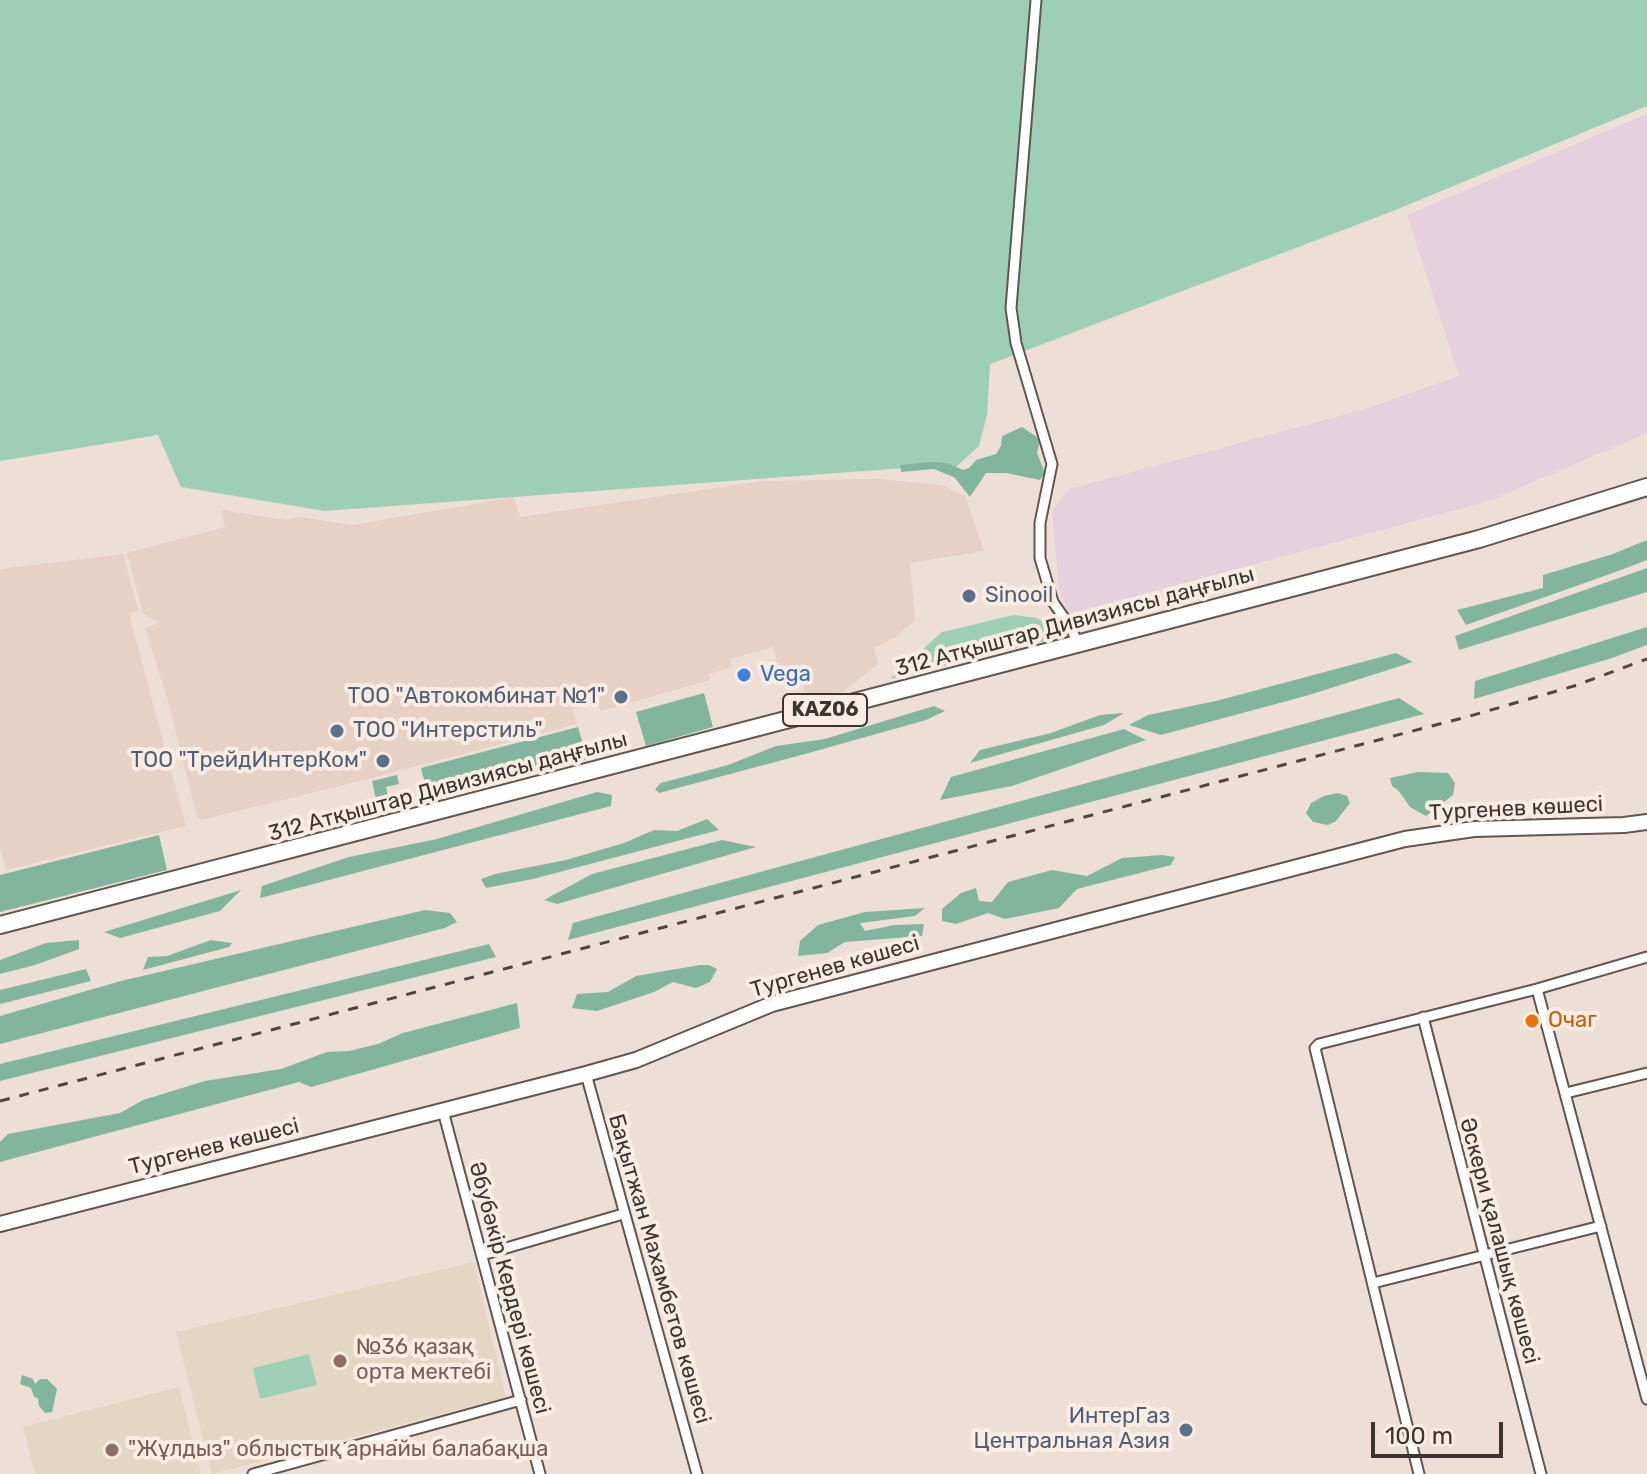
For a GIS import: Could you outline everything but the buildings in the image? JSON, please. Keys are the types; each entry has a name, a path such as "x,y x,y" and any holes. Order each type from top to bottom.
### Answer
{"highway":[{"name":"312 Атқыштар Дивизиясы даңғылы","path":"0,925 1494,535 1647,487"}],"main road":[{"name":"Тургенев көшесі","path":"0,1224 586,1074 636,1060 772,1004 1405,839 1474,829 1647,822"}],"street":[{"path":"1036,0 1011,308 1016,343 1052,464 1040,523 1040,558 1053,602 1078,644"},
{"path":"1419,1474 1315,1048 1319,1044 1537,989 1647,957"},
{"path":"1537,989 1647,1399"},
{"name":"Әскери қалашық көшесі","path":"1423,1017 1541,1474"},
{"path":"1566,1093 1647,1073"},
{"name":"Бақытжан Махамбетов көшесі","path":"586,1074 697,1474"},
{"name":"Әбубәкір Кердері көшесі","path":"443,1111 540,1474"},
{"path":"482,1255 623,1214"},
{"path":"1373,1283 1601,1226"},
{"path":"253,1474 521,1400"}],"shaded area":[{"path":"1647,114 1647,433 1486,502 1069,614 1059,590 1052,511 1069,489 1362,410 1459,376 1407,215"},
{"path":"880,479 941,485 965,496 984,551 910,563 915,620 896,637 874,648 878,664 843,692 806,698 800,674 775,679 770,661 776,659 773,647 730,659 732,667 709,674 710,680 601,711 597,702 573,709 577,724 201,820 197,817 168,701 145,628 159,623 143,613 127,553 225,527 221,510 286,520 300,517 353,525 514,497 520,517 762,481"},
{"path":"123,554 138,610 129,614 186,826 6,870 0,847 0,569"},
{"name":"№36 қазақ орта мектебі","path":"474,1262 506,1397 212,1474 176,1332"},
{"name":"\"Жұлдыз\" облыстық арнайы балабақша","path":"179,1387 201,1474 35,1474 23,1427"}],"green space":[{"path":"0,0 1647,0 1647,106 1388,213 990,364 987,415 979,446 947,475 932,466 325,511 181,487 158,435 0,461"},
{"path":"1022,427 1040,439 1037,453 1045,473 1040,480 1006,473 986,473 970,497 954,477 934,469 901,472 900,465 930,462 947,463 963,470 969,468 976,460 996,454 1002,436"},
{"path":"1647,540 1647,560 1610,574 1466,625 1457,610 1543,588 1543,575 1613,554"},
{"path":"1647,568 1647,592 1459,650 1455,636"},
{"path":"1014,615 1037,618 1050,626 1049,640 890,679 942,632"},
{"path":"1647,627 1647,645 1474,699 1475,681"},
{"path":"1396,653 1413,662 1309,695 1161,735 1129,725 1148,715 1216,701"},
{"path":"704,693 713,727 646,746 636,712"},
{"path":"1399,698 1424,714 568,940 573,923"},
{"path":"934,706 945,711 926,720 805,754 659,793 655,789 661,783 728,765 776,746 825,739"},
{"path":"1124,713 1104,725 970,763 980,750 1051,733 1100,715"},
{"path":"578,727 587,759 429,800 421,768"},
{"path":"1124,729 1146,740 1012,786 940,800 951,777"},
{"path":"1418,772 1448,773 1455,783 1453,795 1426,816 1410,807 1392,786 1390,778"},
{"path":"397,775 399,784 386,787 391,811 322,828 320,818 377,804 372,781"},
{"path":"597,792 612,795 611,806 260,898 262,886 349,857 437,839"},
{"path":"1338,793 1347,796 1350,803 1336,821 1328,825 1313,822 1306,813 1311,803"},
{"path":"707,819 719,830 533,879 486,888 481,879 566,860 624,843 654,830 677,831"},
{"path":"159,835 167,870 0,912 0,875"},
{"path":"722,840 756,847 557,904 544,900 592,874"},
{"path":"1175,857 1171,865 1077,889 1059,908 1005,919 988,913 956,924 942,921 942,909 961,893 976,888 979,901 992,902 1008,882 1052,870 1087,876 1122,858"},
{"path":"241,890 220,911 120,938 104,932"},
{"path":"925,908 915,916 860,923 865,931 894,925 924,924 922,936 845,942 827,953 798,956 800,941 818,925 865,912"},
{"path":"425,910 450,913 457,922 445,928 0,1044 0,1016 121,981"},
{"path":"79,940 79,949 0,974 0,960 46,943"},
{"path":"211,940 232,943 229,947 143,970 148,957 167,956"},
{"path":"489,944 496,957 0,1081 0,1064"},
{"path":"700,965 717,969 710,982 696,988 673,982 654,992 597,1011 572,1008 577,994 608,992 636,976"},
{"path":"86,969 91,981 0,1004 0,990"},
{"path":"517,1003 520,1028 311,1087 299,1082 0,1162 0,1142 8,1134 120,1113 143,1100 205,1081 281,1069 327,1052 349,1051 378,1044 403,1033"},
{"path":"309,1354 317,1385 260,1399 253,1368"},
{"path":"22,1375 33,1379 35,1384 40,1379 47,1379 57,1389 52,1412 45,1413 31,1388 20,1384"}],"railway":[{"path":"0,1101 1470,716 1574,686 1647,659"}],"place":[{"name":"Sinooil","path":"969,596"},
{"name":"Vega","path":"744,675"},
{"name":"ТОО \"Автокомбинат №1\"","path":"621,697"},
{"name":"ТОО \"Интерстиль\"","path":"337,731"},
{"name":"ТОО \"ТрейдИнтерКом\"","path":"383,761"},
{"name":"Очаг","path":"1532,1021"},
{"name":"№36 қазақ орта мектебі","path":"340,1361"},
{"name":"ИнтерГаз Центральная Азия","path":"1186,1430"},
{"name":"\"Жұлдыз\" облыстық арнайы балабақша","path":"112,1450"}]}
